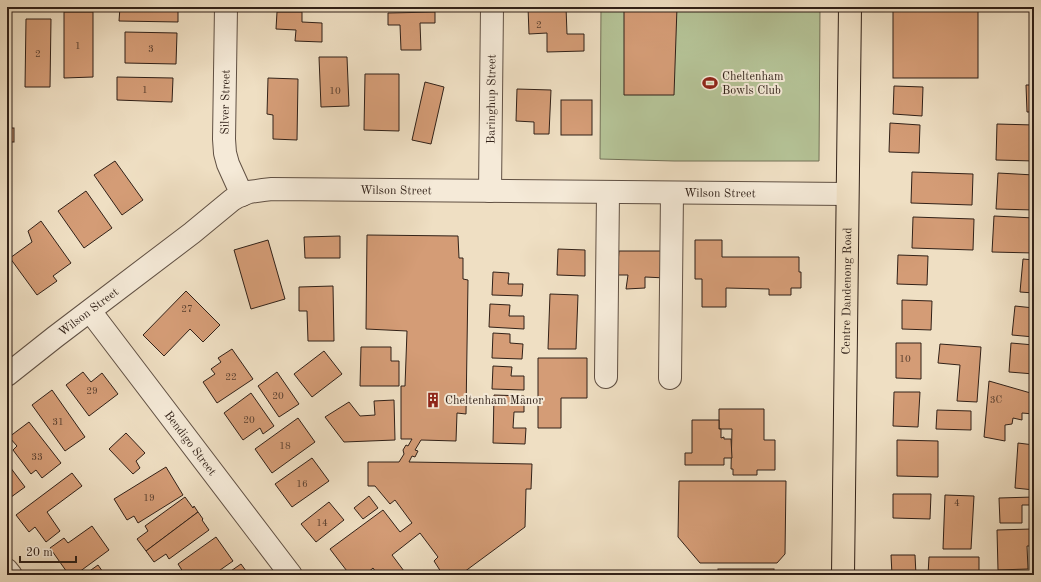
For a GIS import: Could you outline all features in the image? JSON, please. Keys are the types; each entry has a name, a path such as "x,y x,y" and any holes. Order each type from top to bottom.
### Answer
{"main road":[{"name":"Centre Dandenong Road","path":"843,575 850,7"}],"street":[{"name":"Silver Street","path":"226,7 224,139 228,164 242,195"},
{"name":"Baringhup Street","path":"490,191 492,7"},
{"name":"Wilson Street","path":"7,375 192,233 232,200 253,191 272,189 847,194"},
{"path":"606,377 608,193"},
{"path":"670,378 672,193"},
{"name":"Bendigo Street","path":"90,311 291,575"},
{"path":"7,570 10,575"}],"green space":[{"name":"Cheltenham Bowls Club","path":"601,7 820,7 819,161 674,161 600,159"}],"building":[{"path":"120,7 178,7 178,22 119,21"},
{"path":"528,7 566,7 567,34 584,34 584,51 547,52 547,33 529,34"},
{"path":"624,7 677,7 674,95 624,95"},
{"path":"893,7 978,7 978,78 893,78"},
{"path":"64,12 93,12 93,77 64,78"},
{"path":"277,12 302,12 302,22 322,23 322,42 295,41 296,30 276,29"},
{"path":"435,12 435,23 420,23 421,50 401,50 400,25 388,25 388,13"},
{"path":"26,19 51,19 50,87 25,87"},
{"path":"125,32 177,33 176,64 125,63"},
{"path":"319,57 347,57 349,106 321,107"},
{"path":"365,74 399,74 399,131 364,130"},
{"path":"117,77 173,78 172,102 117,100"},
{"path":"268,78 298,79 297,140 273,139 273,115 267,114"},
{"path":"425,82 444,87 431,144 412,140"},
{"path":"1026,85 1034,85 1034,112 1027,112"},
{"path":"894,86 923,87 922,116 893,114"},
{"path":"517,89 551,90 549,134 534,134 534,122 516,121"},
{"path":"561,100 592,100 592,135 561,135"},
{"path":"890,123 920,125 919,153 889,152"},
{"path":"997,124 1034,125 1034,161 996,160"},
{"path":"7,128 14,128 14,142 7,142"},
{"path":"115,161 143,200 122,215 94,175"},
{"path":"912,172 973,174 972,205 911,203"},
{"path":"998,173 1034,175 1034,210 996,209"},
{"path":"86,191 112,228 84,248 58,211"},
{"path":"994,216 1034,218 1034,253 992,252"},
{"path":"913,217 974,219 973,250 912,248"},
{"path":"41,221 71,263 53,276 57,281 37,295 10,258 32,242 28,231"},
{"name":"Cheltenham Manor","path":"367,235 458,236 459,258 463,258 463,279 468,280 466,414 457,413 456,441 421,440 415,450 418,451 415,457 412,456 409,462 532,464 531,489 526,489 525,527 460,575 443,575 434,561 438,557 420,533 392,555 407,575 378,575 373,568 365,575 350,575 330,549 383,510 400,532 412,523 395,500 390,504 375,486 368,486 368,462 399,462 404,454 403,450 406,445 408,446 412,439 401,439 401,386 405,386 407,331 366,329"},
{"path":"340,236 340,258 305,258 304,237"},
{"path":"268,240 285,299 251,309 234,250"},
{"path":"695,240 722,240 722,257 799,257 801,288 791,288 791,295 769,295 769,289 726,288 726,307 702,307 702,279 695,279"},
{"path":"558,249 585,250 585,276 557,275"},
{"path":"619,251 667,251 666,278 645,277 645,288 626,289 628,275 617,275"},
{"path":"898,255 928,256 927,285 897,284"},
{"path":"1023,259 1034,260 1034,293 1020,292"},
{"path":"493,272 509,273 508,284 523,284 522,296 492,295"},
{"path":"7,274 9,274 9,307 7,308"},
{"path":"333,286 334,341 308,341 307,311 299,311 299,287"},
{"path":"186,291 220,325 203,342 190,329 164,356 143,335"},
{"path":"550,294 578,295 576,349 548,349"},
{"path":"902,300 932,301 931,330 902,329"},
{"path":"490,304 510,305 509,316 524,316 524,329 489,327"},
{"path":"1015,306 1034,308 1034,337 1012,335"},
{"path":"493,333 510,334 510,343 523,344 522,359 492,358"},
{"path":"896,343 921,343 921,379 896,378"},
{"path":"1011,343 1034,345 1034,374 1009,372"},
{"path":"940,344 981,347 977,402 957,401 960,365 938,363"},
{"path":"361,347 391,347 391,361 399,361 399,386 360,386"},
{"path":"232,349 253,379 217,403 203,382 215,374 211,369 221,362 218,358"},
{"path":"324,351 342,374 312,397 294,374"},
{"path":"538,358 587,358 587,398 561,398 561,428 538,428"},
{"path":"493,366 512,367 511,376 524,376 524,390 492,389"},
{"path":"83,372 91,382 102,373 118,394 89,416 66,385"},
{"path":"277,372 299,404 279,417 258,386"},
{"path":"989,381 1034,394 1034,414 1022,413 1022,420 1013,418 1012,424 1005,425 1005,441 984,437"},
{"path":"52,390 85,437 65,451 32,405"},
{"path":"894,392 920,392 918,427 893,426"},
{"path":"251,393 274,426 263,434 260,428 243,440 224,413"},
{"path":"494,395 524,396 524,412 514,412 513,428 526,428 525,444 493,443"},
{"path":"394,400 395,440 344,442 325,417 349,402 360,416 375,415 374,401"},
{"path":"719,409 764,409 764,440 775,440 775,470 757,470 757,475 733,475 733,469 731,469 732,429 719,429"},
{"path":"937,410 971,411 971,430 936,429"},
{"path":"298,418 315,442 272,473 255,449"},
{"path":"692,420 719,420 721,438 724,437 724,439 731,439 732,458 724,458 724,465 685,465 685,453 692,453"},
{"path":"29,422 61,463 42,478 36,470 31,474 13,450 17,446 9,437"},
{"path":"126,433 145,453 136,461 140,468 133,474 109,449"},
{"path":"897,440 938,441 938,477 897,476"},
{"path":"1018,443 1034,445 1034,490 1015,488"},
{"path":"312,458 329,481 292,507 275,484"},
{"path":"7,463 25,487 7,500"},
{"path":"166,467 183,495 138,523 134,516 127,520 114,499"},
{"path":"72,473 82,486 47,512 60,531 46,542 35,527 29,532 16,515"},
{"path":"679,481 786,481 785,554 777,563 700,563 678,537"},
{"path":"893,494 931,494 930,519 893,518"},
{"path":"945,495 974,496 971,549 943,549"},
{"path":"369,496 378,508 363,519 354,508"},
{"path":"185,497 198,512 146,551 137,539 148,531 145,526"},
{"path":"1034,497 1034,546 1027,546 1028,569 998,570 997,530 1032,529 1032,505 1022,505 1022,523 1000,523 999,498"},
{"path":"329,502 344,520 316,542 301,524"},
{"path":"198,512 209,530 169,559 166,554 154,562 146,551"},
{"path":"92,526 109,550 75,575 69,575 50,548 64,538 68,543"},
{"path":"216,537 233,561 213,575 185,575 178,564"},
{"path":"891,555 915,555 916,575 892,575"},
{"path":"929,557 979,557 979,575 928,575"},
{"path":"241,564 249,575 225,575"},
{"path":"98,565 105,575 84,575"},
{"path":"718,569 774,569 774,575 718,575"}],"place":[{"name":"Cheltenham Bowls Club","path":"710,83"},
{"name":"Cheltenham Manor","path":"433,400"}]}
